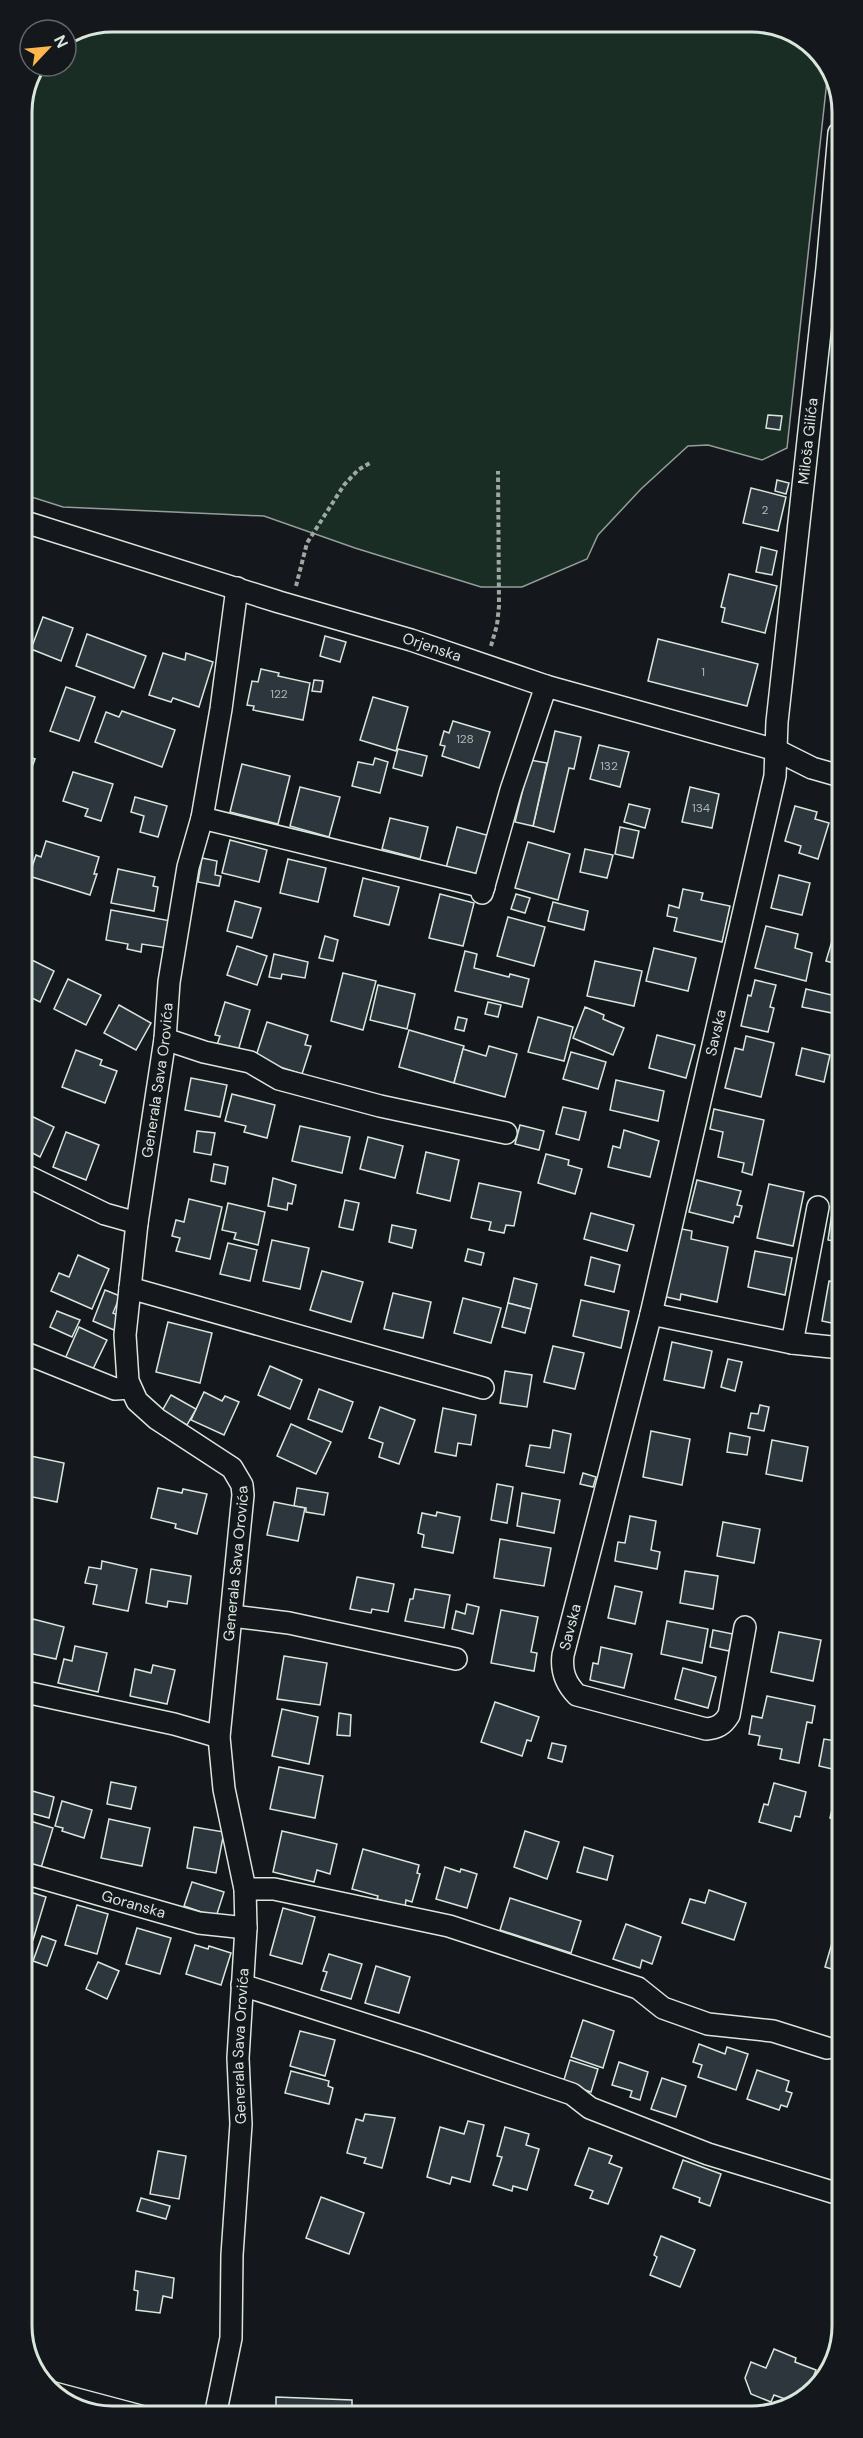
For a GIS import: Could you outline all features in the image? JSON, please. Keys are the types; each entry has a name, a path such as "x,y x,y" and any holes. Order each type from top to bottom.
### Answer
{"street":[{"name":"Miloša Gilića","path":"776,750 832,278"},
{"name":"Orjenska","path":"32,523 411,640 546,686 776,750 812,768 832,774"},
{"name":"Generala Sava Orovića","path":"217,2406 231,2338 232,2255 241,2124 237,2058 246,1928 245,1889 224,1789 219,1737 243,1495 237,1475 221,1460 152,1415 137,1401 130,1388 125,1335 137,1223 165,1039 169,982 188,867 202,818 221,709 237,588"},
{"path":"202,818 483,890 511,790 546,686"},
{"name":"Savska","path":"745,1628 729,1715 715,1728 706,1729 577,1695 566,1682 563,1673 563,1655 651,1314 775,776 776,750"},
{"path":"165,1039 204,1052 250,1062 279,1078 380,1106 506,1133"},
{"path":"32,1178 105,1214 137,1223"},
{"path":"792,1343 818,1208"},
{"path":"130,1288 483,1388"},
{"path":"651,1314 792,1343 832,1347"},
{"path":"32,1356 115,1389 130,1388"},
{"path":"232,1616 289,1623 456,1659"},
{"path":"32,1693 174,1724 219,1737"},
{"name":"Goranska","path":"32,1875 199,1923 246,1928"},
{"path":"245,1889 274,1889 449,1926 638,1988 663,2008 708,2024 773,2031 827,2048"},
{"path":"242,1985 572,2094 590,2109 708,2154 832,2192"},
{"path":"83,2401 99,2405"}],"path":[{"path":"296,587 307,543 344,485 358,470 370,463"},
{"path":"490,649 497,625 499,606 498,471"}],"green space":[{"path":"101,32 757,32 782,38 796,45 812,59 827,85 787,448 762,460 708,445 688,446 641,489 598,535 587,559 522,587 481,587 355,548 264,516 63,507 32,497 32,106 39,78 78,78 78,39"}],"building":[{"path":"768,415 782,416 780,430 766,428"},
{"path":"777,480 789,483 786,494 775,491"},
{"path":"751,488 786,497 778,531 743,523"},
{"path":"761,547 777,551 772,575 756,572"},
{"path":"729,574 777,586 765,633 722,622 725,608 721,607"},
{"path":"43,617 73,628 61,661 32,649"},
{"path":"87,634 146,656 134,688 76,666"},
{"path":"325,636 346,642 340,662 320,656"},
{"path":"658,639 758,664 747,706 648,681"},
{"path":"163,653 185,660 186,653 213,662 199,707 173,698 171,702 149,695"},
{"path":"261,669 279,673 278,676 310,683 303,720 253,710 254,706 247,705 252,681 258,682"},
{"path":"314,680 323,681 321,692 312,691"},
{"path":"66,687 95,697 79,741 50,731"},
{"path":"373,697 408,707 396,751 360,740"},
{"path":"122,711 175,730 162,767 95,742 106,712 119,717"},
{"path":"453,721 490,732 479,768 442,756 445,746 440,745 444,731 449,733"},
{"path":"555,731 581,737 574,769 569,768 554,832 533,826"},
{"path":"599,745 629,752 620,787 590,779"},
{"path":"398,749 427,756 422,776 393,768"},
{"path":"375,758 388,762 380,793 352,786 358,762 373,765"},
{"path":"530,760 547,763 533,826 515,822"},
{"path":"242,764 290,776 278,824 230,812"},
{"path":"73,772 113,784 101,821 85,816 88,809 63,801"},
{"path":"300,787 340,797 329,837 290,826"},
{"path":"690,787 719,794 712,828 682,822"},
{"path":"135,797 167,806 158,837 140,832 144,816 131,812"},
{"path":"629,804 650,809 645,828 624,822"},
{"path":"795,806 817,812 815,819 829,823 818,859 799,853 801,846 785,841"},
{"path":"390,818 428,827 420,859 382,849"},
{"path":"457,827 490,836 479,877 446,868"},
{"path":"620,827 639,831 633,858 615,854"},
{"path":"230,840 267,850 259,882 222,873"},
{"path":"46,841 99,857 94,874 97,874 90,895 32,877 36,855 41,857"},
{"path":"528,842 570,854 558,900 515,888"},
{"path":"585,849 613,855 607,878 580,872"},
{"path":"202,858 217,861 215,875 221,876 219,886 198,882"},
{"path":"288,859 326,868 318,902 280,893"},
{"path":"118,869 155,877 153,886 158,887 154,911 111,903"},
{"path":"779,875 810,883 802,915 771,908"},
{"path":"363,878 399,887 389,925 354,916"},
{"path":"683,889 703,893 701,900 730,906 722,942 674,931 677,918 667,916 669,905 679,908"},
{"path":"440,894 474,903 463,946 429,938"},
{"path":"516,894 530,898 525,913 511,909"},
{"path":"235,901 261,908 252,938 227,931"},
{"path":"553,902 588,911 584,930 548,921"},
{"path":"111,910 171,921 167,948 142,944 141,952 127,949 128,944 106,940"},
{"path":"508,917 545,927 534,966 497,956"},
{"path":"766,926 798,934 795,948 812,953 806,981 755,968"},
{"path":"325,936 338,940 333,961 319,958"},
{"path":"832,941 832,963 826,961"},
{"path":"237,946 267,956 257,985 227,975"},
{"path":"654,948 696,958 688,991 646,981"},
{"path":"465,951 477,954 474,968 509,977 510,974 529,979 522,1007 455,991"},
{"path":"274,954 308,962 305,978 282,974 281,979 269,977"},
{"path":"32,960 54,971 40,1002 32,998"},
{"path":"595,961 642,971 634,1006 587,996"},
{"path":"343,973 376,981 363,1030 331,1021"},
{"path":"68,979 101,995 86,1025 54,1009"},
{"path":"755,980 776,985 770,1007 774,1008 768,1032 741,1026 748,995 751,996"},
{"path":"378,985 415,994 407,1029 370,1020"},
{"path":"806,989 832,995 832,1013 802,1007"},
{"path":"225,1002 250,1010 238,1051 217,1045 220,1036 215,1035"},
{"path":"488,1002 501,1005 498,1017 485,1014"},
{"path":"119,1005 151,1023 136,1050 104,1033"},
{"path":"585,1007 604,1015 603,1019 624,1028 613,1055 573,1038"},
{"path":"458,1017 467,1019 464,1031 455,1029"},
{"path":"538,1017 573,1027 564,1061 528,1052"},
{"path":"267,1022 308,1035 305,1045 311,1046 302,1074 255,1059"},
{"path":"409,1030 464,1046 454,1083 399,1067"},
{"path":"657,1035 695,1045 686,1078 649,1068"},
{"path":"746,1036 774,1043 761,1097 725,1088 735,1048 743,1050"},
{"path":"489,1046 517,1054 505,1097 454,1083 463,1049 486,1056"},
{"path":"802,1048 830,1055 824,1082 796,1075"},
{"path":"76,1050 102,1060 100,1065 117,1071 105,1103 62,1087"},
{"path":"571,1052 606,1062 598,1089 563,1079"},
{"path":"191,1078 227,1085 220,1117 185,1110"},
{"path":"616,1080 664,1091 658,1121 610,1110"},
{"path":"232,1094 275,1105 267,1138 244,1132 246,1126 225,1121"},
{"path":"563,1107 586,1112 579,1140 556,1134"},
{"path":"714,1109 764,1120 752,1175 742,1172 744,1163 718,1157 723,1132 710,1129"},
{"path":"32,1116 54,1127 40,1157 32,1153"},
{"path":"520,1125 544,1131 539,1150 515,1144"},
{"path":"300,1126 350,1137 342,1173 292,1161"},
{"path":"624,1130 659,1141 650,1177 608,1167 613,1146 620,1148"},
{"path":"197,1131 215,1133 211,1155 194,1152"},
{"path":"66,1132 99,1145 86,1180 53,1167"},
{"path":"368,1137 403,1146 395,1178 360,1169"},
{"path":"426,1152 459,1160 450,1201 417,1193"},
{"path":"546,1154 569,1160 568,1165 582,1169 575,1194 538,1183"},
{"path":"214,1164 228,1167 225,1184 211,1181"},
{"path":"273,1178 296,1185 292,1204 288,1203 287,1210 268,1206"},
{"path":"697,1180 741,1191 737,1205 742,1206 739,1217 735,1216 733,1223 689,1212"},
{"path":"479,1183 521,1192 514,1226 506,1225 504,1233 489,1230 491,1222 471,1218"},
{"path":"769,1184 804,1192 793,1246 757,1238"},
{"path":"189,1199 222,1207 210,1259 176,1251 180,1238 172,1236 176,1220 184,1222"},
{"path":"345,1200 359,1203 353,1230 339,1227"},
{"path":"228,1203 265,1212 258,1245 234,1239 236,1233 222,1230"},
{"path":"591,1213 634,1225 627,1251 584,1239"},
{"path":"832,1213 832,1241 828,1240"},
{"path":"392,1225 416,1230 412,1248 389,1242"},
{"path":"677,1228 692,1231 691,1239 728,1247 717,1302 681,1294 680,1300 662,1296"},
{"path":"272,1240 309,1248 300,1289 263,1281"},
{"path":"228,1243 257,1250 250,1281 220,1274"},
{"path":"468,1249 484,1253 481,1265 465,1261"},
{"path":"755,1251 792,1258 785,1295 748,1287"},
{"path":"78,1255 109,1269 92,1309 51,1291 59,1273 69,1277"},
{"path":"591,1257 620,1265 614,1292 585,1285"},
{"path":"322,1271 363,1282 351,1322 310,1310"},
{"path":"514,1278 537,1284 531,1309 508,1303"},
{"path":"829,1281 832,1282 832,1323 822,1321"},
{"path":"105,1290 120,1296 113,1313 120,1316 114,1330 93,1321"},
{"path":"393,1293 431,1302 423,1338 384,1329"},
{"path":"463,1298 501,1308 491,1343 454,1333"},
{"path":"581,1300 629,1311 621,1348 573,1336"},
{"path":"508,1303 531,1309 525,1333 502,1327"},
{"path":"57,1311 80,1320 72,1337 50,1327"},
{"path":"168,1322 212,1333 200,1383 156,1372"},
{"path":"79,1327 107,1340 91,1373 64,1361"},
{"path":"672,1342 712,1351 704,1388 664,1380"},
{"path":"553,1346 584,1353 575,1389 544,1382"},
{"path":"728,1359 742,1362 735,1391 721,1387"},
{"path":"270,1366 302,1380 290,1409 258,1395"},
{"path":"505,1371 532,1375 527,1407 500,1403"},
{"path":"319,1389 353,1402 342,1432 308,1419"},
{"path":"204,1392 222,1401 225,1396 239,1402 224,1435 191,1420"},
{"path":"171,1395 196,1409 187,1425 162,1411"},
{"path":"760,1405 769,1407 764,1431 748,1428 751,1413 758,1414"},
{"path":"380,1407 415,1420 399,1464 379,1457 383,1443 369,1438"},
{"path":"443,1408 476,1415 471,1445 458,1443 456,1456 435,1452"},
{"path":"291,1424 331,1442 316,1474 277,1456"},
{"path":"553,1430 571,1434 564,1473 526,1466 530,1445 550,1448"},
{"path":"651,1431 690,1439 682,1485 643,1477"},
{"path":"730,1433 750,1437 747,1455 727,1452"},
{"path":"772,1440 808,1447 802,1481 766,1474"},
{"path":"32,1456 64,1463 57,1502 32,1497"},
{"path":"583,1473 596,1477 593,1487 580,1484"},
{"path":"497,1484 513,1487 507,1523 491,1520"},
{"path":"158,1488 182,1493 183,1489 207,1494 197,1534 175,1528 176,1524 151,1518"},
{"path":"297,1488 328,1493 324,1515 306,1512 306,1508 294,1506"},
{"path":"522,1493 560,1500 554,1533 517,1526"},
{"path":"274,1502 305,1508 298,1541 267,1535"},
{"path":"437,1512 460,1517 453,1553 422,1547 424,1535 418,1533 422,1513 436,1516"},
{"path":"630,1516 656,1521 651,1550 660,1552 657,1569 615,1561 618,1542 625,1543"},
{"path":"723,1522 760,1529 754,1563 717,1556"},
{"path":"500,1539 551,1548 544,1586 494,1578"},
{"path":"102,1561 137,1569 128,1611 93,1604 97,1585 85,1583 89,1567 101,1569"},
{"path":"151,1569 191,1576 187,1604 168,1601 167,1607 146,1603"},
{"path":"685,1571 718,1576 713,1609 680,1603"},
{"path":"357,1577 394,1584 388,1612 372,1609 371,1613 350,1609"},
{"path":"615,1586 642,1592 635,1624 608,1618"},
{"path":"415,1589 450,1595 444,1628 405,1621"},
{"path":"467,1604 479,1607 473,1634 452,1629 456,1611 465,1614"},
{"path":"501,1610 538,1617 531,1652 537,1653 534,1671 491,1663"},
{"path":"33,1619 64,1627 56,1659 32,1654"},
{"path":"667,1621 708,1629 702,1663 661,1654"},
{"path":"713,1630 733,1634 729,1651 710,1647"},
{"path":"779,1632 821,1640 813,1681 771,1672"},
{"path":"75,1646 107,1653 98,1692 58,1683 64,1659 72,1661"},
{"path":"601,1647 632,1654 624,1688 590,1680 593,1663 598,1664"},
{"path":"284,1656 327,1663 320,1705 277,1699"},
{"path":"153,1665 175,1670 167,1704 130,1696 135,1669 151,1673"},
{"path":"683,1668 716,1677 708,1708 675,1699"},
{"path":"767,1696 815,1706 812,1723 807,1722 799,1763 780,1759 782,1749 758,1745 760,1736 749,1734 752,1716 762,1718"},
{"path":"495,1702 539,1717 531,1741 527,1740 522,1756 481,1742"},
{"path":"282,1709 318,1717 309,1764 272,1756"},
{"path":"339,1713 351,1715 350,1736 337,1735"},
{"path":"824,1739 832,1740 832,1769 819,1766"},
{"path":"552,1743 566,1746 562,1762 548,1758"},
{"path":"279,1767 323,1776 315,1818 270,1809"},
{"path":"111,1782 136,1787 131,1809 107,1804"},
{"path":"774,1783 806,1792 800,1817 795,1816 791,1831 759,1822 764,1804 768,1805"},
{"path":"32,1791 54,1797 49,1818 32,1813"},
{"path":"62,1801 92,1810 84,1838 62,1831 63,1828 55,1826"},
{"path":"109,1819 150,1828 142,1866 101,1858"},
{"path":"32,1822 53,1828 41,1868 32,1865"},
{"path":"194,1827 224,1832 216,1873 187,1868"},
{"path":"282,1831 337,1844 330,1874 317,1870 314,1882 273,1872"},
{"path":"525,1831 559,1842 547,1879 514,1867"},
{"path":"584,1847 613,1856 607,1880 577,1872"},
{"path":"363,1849 419,1865 417,1873 420,1874 412,1902 406,1900 405,1907 352,1889"},
{"path":"445,1867 477,1874 467,1908 436,1899"},
{"path":"192,1882 224,1892 216,1917 184,1906"},
{"path":"709,1890 746,1903 734,1940 682,1923 690,1899 705,1903"},
{"path":"32,1893 46,1897 32,1940"},
{"path":"510,1898 581,1921 571,1953 500,1930"},
{"path":"77,1905 108,1914 97,1954 65,1945"},
{"path":"283,1908 315,1917 302,1964 270,1955"},
{"path":"626,1924 661,1937 652,1964 642,1960 640,1968 613,1959"},
{"path":"137,1928 171,1938 160,1974 126,1964"},
{"path":"42,1936 56,1941 47,1966 33,1961"},
{"path":"832,1943 832,1969 825,1967"},
{"path":"195,1945 208,1949 209,1946 231,1953 221,1985 186,1974"},
{"path":"329,1954 362,1964 351,1999 321,1990 327,1972 323,1971"},
{"path":"98,1962 119,1971 107,1999 86,1989"},
{"path":"376,1966 410,1977 399,2013 365,2003"},
{"path":"583,2020 614,2031 603,2068 571,2057"},
{"path":"300,2031 335,2040 325,2076 290,2066"},
{"path":"699,2044 725,2054 727,2047 748,2054 736,2090 698,2077 702,2065 693,2062"},
{"path":"570,2060 598,2069 591,2092 563,2083"},
{"path":"619,2062 648,2072 640,2100 630,2097 632,2091 612,2085"},
{"path":"757,2070 789,2081 786,2091 792,2093 787,2107 781,2105 779,2110 747,2099"},
{"path":"291,2071 329,2081 328,2086 333,2088 329,2104 285,2093"},
{"path":"662,2078 686,2086 676,2117 651,2109"},
{"path":"365,2114 395,2118 382,2168 364,2163 366,2158 347,2153 356,2119 363,2121"},
{"path":"468,2121 484,2125 470,2182 452,2177 450,2184 427,2177 440,2127 464,2134"},
{"path":"505,2127 529,2134 526,2145 539,2149 527,2190 513,2186 512,2191 493,2185 502,2157 497,2156"},
{"path":"589,2148 612,2156 609,2163 622,2168 608,2204 590,2198 593,2191 575,2185"},
{"path":"158,2151 186,2156 179,2199 150,2194"},
{"path":"683,2160 721,2174 710,2206 699,2202 700,2198 673,2188"},
{"path":"321,2197 364,2213 349,2254 306,2238"},
{"path":"141,2198 170,2206 166,2219 137,2211"},
{"path":"661,2236 695,2250 680,2287 650,2275 657,2257 654,2255"},
{"path":"136,2271 174,2278 172,2298 163,2296 160,2313 136,2310 138,2291 134,2290"},
{"path":"774,2349 796,2358 795,2362 816,2370 813,2377 796,2393 784,2399 774,2395 771,2402 751,2394 745,2378 751,2362 766,2368"},
{"path":"276,2397 352,2400 352,2406 276,2406"}]}
